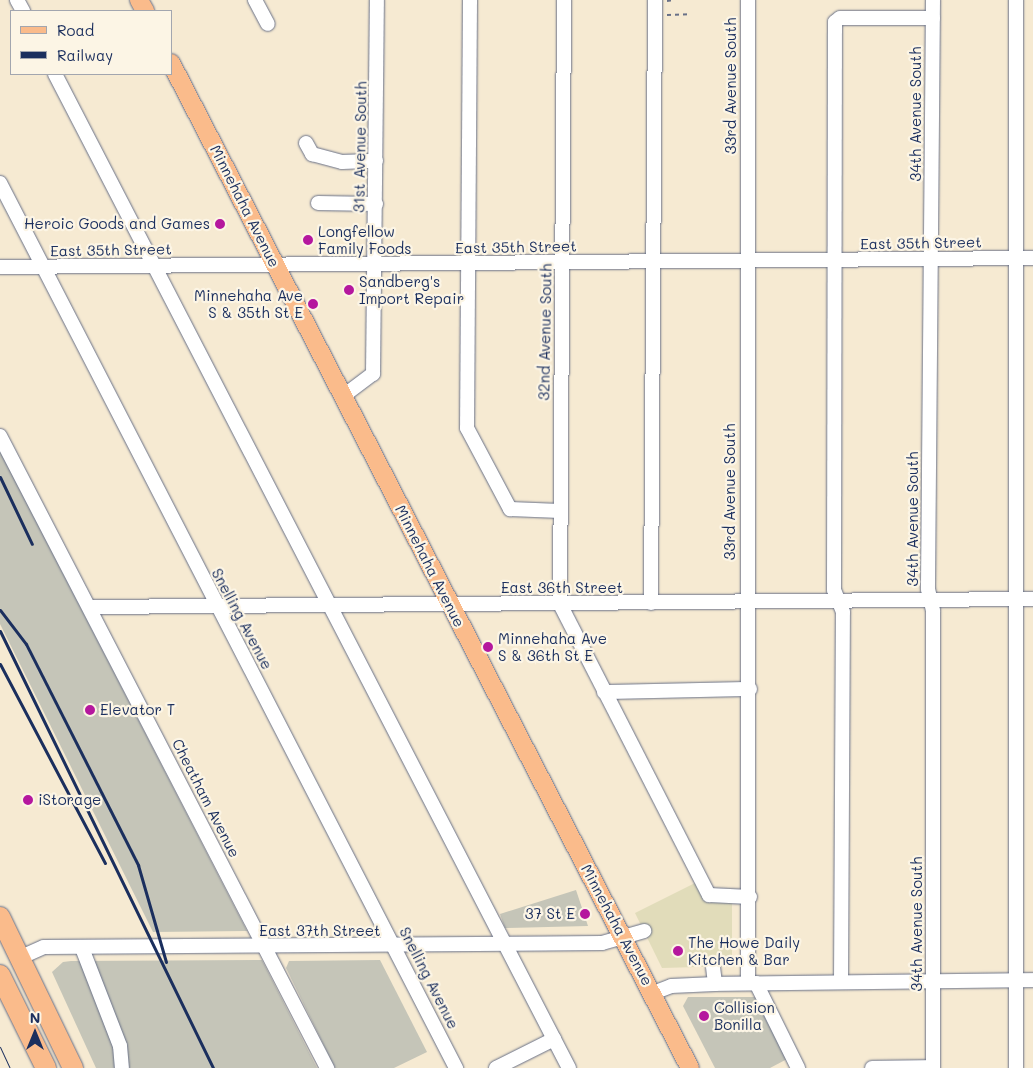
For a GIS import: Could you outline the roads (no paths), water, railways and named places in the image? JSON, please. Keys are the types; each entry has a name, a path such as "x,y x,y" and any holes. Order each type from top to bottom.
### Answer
{"highway":[{"path":"0,917 73,1068"},
{"path":"0,974 46,1068"}],"main road":[{"name":"Minnehaha Avenue","path":"172,65 342,397 623,939 653,993 690,1068"}],"street":[{"path":"255,0 268,24"},
{"name":"31st Avenue South","path":"342,397 373,374 378,0"},
{"path":"470,0 467,428 510,509 560,511"},
{"name":"32nd Avenue South","path":"560,604 564,0"},
{"path":"651,603 655,261 655,0"},
{"name":"33rd Avenue South","path":"748,0 746,262 752,983"},
{"name":"34th Avenue South","path":"933,0 931,259 933,1068"},
{"path":"1016,0 1013,600 1016,1068"},
{"path":"841,982 839,601 834,590 835,22 840,18 933,18"},
{"path":"56,75 332,606 569,1068"},
{"path":"306,143 312,154 342,162 376,161"},
{"name":"Snelling Avenue","path":"0,184 395,946 456,1068"},
{"path":"318,203 376,204"},
{"name":"East 35th Street","path":"0,267 1033,258"},
{"name":"Cheatham Avenue","path":"0,436 92,607 328,1068"},
{"name":"East 36th Street","path":"92,607 1033,599"},
{"path":"560,604 709,895 750,897"},
{"path":"604,692 750,689"},
{"name":"East 37th Street","path":"19,958 44,947 265,948 602,943 623,939 644,931"},
{"path":"82,948 120,1046 122,1068"},
{"path":"713,966 715,984"},
{"path":"653,993 671,986 715,984 1033,980"},
{"path":"752,983 798,1068"},
{"path":"496,1068 554,1039"},
{"path":"872,1068 933,1068"}],"tram line":[{"path":"0,1047 10,1068"}],"railway":[{"path":"0,477 32,544"},
{"path":"0,610 26,644 138,865 166,962"},
{"path":"0,631 213,1068"},
{"path":"0,664 105,863"}],"place":[{"name":"Heroic Goods and Games","path":"220,224"},
{"name":"Longfellow Family Foods","path":"308,240"},
{"name":"Sandberg's Import Repair","path":"349,290"},
{"name":"Minnehaha Ave S & 35th St E","path":"313,304"},
{"name":"Minnehaha Ave S & 36th St E","path":"488,647"},
{"name":"Elevator T","path":"90,710"},
{"name":"iStorage","path":"28,800"},
{"name":"37 St E","path":"585,914"},
{"name":"The Howe Daily Kitchen & Bar","path":"678,951"},
{"name":"Collision Bonilla","path":"704,1016"}]}
